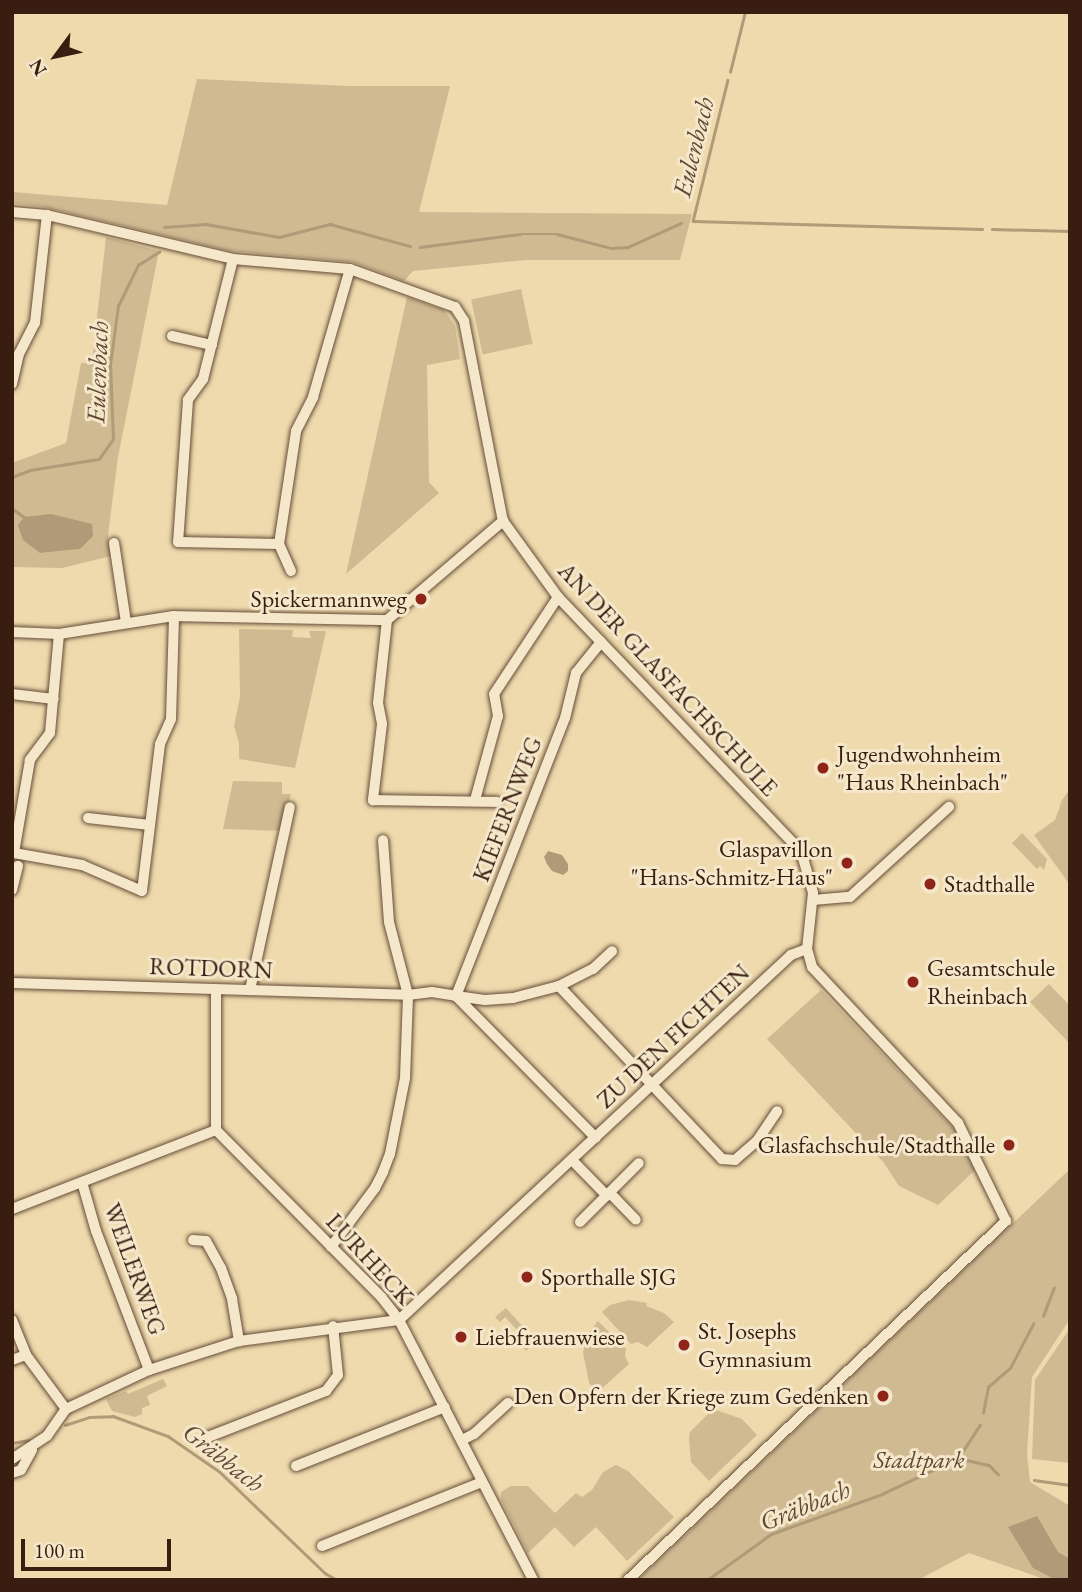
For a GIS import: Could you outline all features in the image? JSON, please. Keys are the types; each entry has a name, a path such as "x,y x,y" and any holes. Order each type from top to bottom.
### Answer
{"street":[{"name":"AN DER GLASFACHSCHULE","path":"12,212 47,215 233,259 350,269 446,302 462,314 503,521 558,597 793,843 810,873 813,900 807,949"},
{"path":"12,384 19,354 35,323 47,215"},
{"path":"233,259 203,379 188,400 178,542 279,544"},
{"path":"291,571 279,544 296,432 313,397 350,269"},
{"path":"172,336 212,345"},
{"path":"12,632 59,634 174,616 387,620 503,521"},
{"path":"114,543 126,622"},
{"path":"475,800 498,716 494,694 558,597"},
{"path":"59,634 50,733 30,760 14,853 82,865 142,891 160,744 171,719 174,616"},
{"path":"387,620 378,703 382,724 373,800 497,802"},
{"name":"KIEFERNWEG","path":"456,996 565,718 576,673 601,642"},
{"path":"12,694 54,699"},
{"path":"250,990 290,807"},
{"path":"813,900 850,897 949,807"},
{"path":"88,818 150,825"},
{"path":"331,1247 375,1188 390,1154 405,1078 408,995 389,922 383,840"},
{"path":"12,890 18,866"},
{"path":"628,1580 1006,1221 958,1123 825,984 812,967 807,949"},
{"name":"ZU DEN FICHTEN","path":"399,1320 791,955 807,949"},
{"name":"ROTDORN","path":"12,983 408,995 432,992 485,1000 513,998 559,986 593,969 612,951"},
{"path":"559,986 722,1158 729,1162 736,1160 757,1142 776,1111"},
{"path":"216,990 216,1130"},
{"path":"456,996 596,1138"},
{"name":"WEILERWEG","path":"12,1209 216,1130"},
{"name":"LURHECK","path":"216,1130 399,1320 533,1580"},
{"path":"572,1160 636,1220"},
{"path":"580,1222 639,1163"},
{"name":"WEILERWEG","path":"82,1182 96,1231 149,1370"},
{"path":"194,1240 205,1241 221,1268 232,1299 239,1341"},
{"path":"12,1320 26,1355 66,1409"},
{"path":"12,1460 47,1436 66,1409 149,1370 239,1341 333,1326 399,1320"},
{"path":"208,1437 326,1391 338,1375 333,1326"},
{"path":"12,1360 26,1355"},
{"path":"462,1440 474,1434 508,1403"},
{"path":"296,1466 445,1407"},
{"path":"12,1473 21,1469 34,1447"},
{"path":"322,1546 482,1482"}],"green space":[{"path":"197,79 348,86 450,86 419,212 692,214 680,260 526,260 413,271 404,281 353,262 230,251 44,207 12,203 12,192 167,205"},
{"path":"106,237 159,251 118,457 108,535 111,556 62,568 12,567 12,463 66,443 81,363 92,363","holes":["92,524 80,549 40,553"]},
{"path":"521,289 533,344 483,354 471,300"},
{"path":"407,297 444,310 455,326 460,359 427,365 429,482 439,493 346,574"},
{"path":"239,629 293,630 292,637 311,638 309,631 326,631 295,768 239,759 239,743 234,726 240,697"},
{"path":"233,781 282,782 282,794 291,794 282,831 223,829"},
{"path":"1070,789 1070,885 1034,835 1055,820 1062,800"},
{"path":"1022,833 1047,859 1044,870 1040,866 1037,869 1012,843"},
{"path":"1049,984 1070,1006 1070,1044 1030,1002"},
{"path":"821,990 955,1130 975,1170 938,1205 899,1186 884,1163 767,1039"},
{"name":"Stadtpark","path":"1070,1169 1070,1319 1032,1377 1027,1454 1030,1482 1070,1506 1070,1580 1047,1580 969,1553 918,1580 638,1580"},
{"path":"629,1300 647,1303 646,1306 664,1313 674,1322 647,1347 638,1342 631,1344 602,1312 610,1305"},
{"path":"506,1308 536,1341 526,1351 522,1346 527,1341 505,1317 500,1322 495,1317"},
{"path":"598,1321 626,1349 625,1356 629,1364 598,1392 589,1383 583,1352 588,1334"},
{"path":"1070,1328 1070,1463 1032,1459 1035,1380"},
{"path":"163,1379 167,1386 147,1396 150,1405 142,1408 142,1414 135,1417 112,1411 106,1399 126,1391 128,1394"},
{"path":"716,1410 742,1419 757,1435 709,1481 691,1462 689,1438 690,1432 711,1411"},
{"path":"616,1465 628,1471 674,1517 627,1561 596,1527 574,1547 555,1527 528,1553 501,1500 501,1492 511,1486 528,1486 555,1513 576,1493 582,1497 592,1490 603,1472"}],"shaded area":[{"path":"51,514 92,524 93,536 80,549 40,553 23,540 18,525 24,517"},
{"path":"548,851 562,855 568,864 568,871 563,875 552,871 547,864 544,857"},
{"path":"1037,1516 1058,1552 1070,1559 1070,1580 1056,1580 1033,1568 1008,1527"}],"waterway":[{"name":"Eulenbach","path":"730,72 745,12"},
{"path":"728,80 693,221 982,229"},
{"name":"Eulenbach","path":"420,247 520,234 557,234 611,248 628,247 681,223"},
{"name":"Eulenbach","path":"164,227 206,224 279,237 330,224 410,246"},
{"path":"992,229 1070,231"},
{"name":"Eulenbach","path":"12,477 30,470 99,459 113,439 110,365 118,306 138,265 159,252"},
{"path":"12,508 24,517"},
{"path":"1043,1316 1054,1288"},
{"path":"983,1413 988,1387 1010,1368 1033,1324"},
{"name":"Gräbbach","path":"65,1425 89,1417 113,1416 168,1436 220,1472 325,1573 337,1580"},
{"path":"959,1457 980,1425"},
{"name":"Gräbbach","path":"12,1443 29,1440"},
{"name":"Gräbbach","path":"707,1580 771,1534 882,1494 958,1458 989,1465 998,1474"},
{"name":"Gräbbach","path":"1034,1480 1070,1485"}],"place":[{"name":"Spickermannweg","path":"421,599"},
{"name":"Jugendwohnheim \"Haus Rheinbach\"","path":"823,768"},
{"name":"Glaspavillon \"Hans-Schmitz-Haus\"","path":"847,863"},
{"name":"Stadthalle","path":"930,884"},
{"name":"Gesamtschule Rheinbach","path":"913,982"},
{"name":"Glasfachschule/Stadthalle","path":"1009,1145"},
{"name":"Sporthalle SJG","path":"527,1277"},
{"name":"Liebfrauenwiese","path":"461,1337"},
{"name":"St. Josephs Gymnasium","path":"684,1345"},
{"name":"Den Opfern der Kriege zum Gedenken","path":"883,1396"}]}
